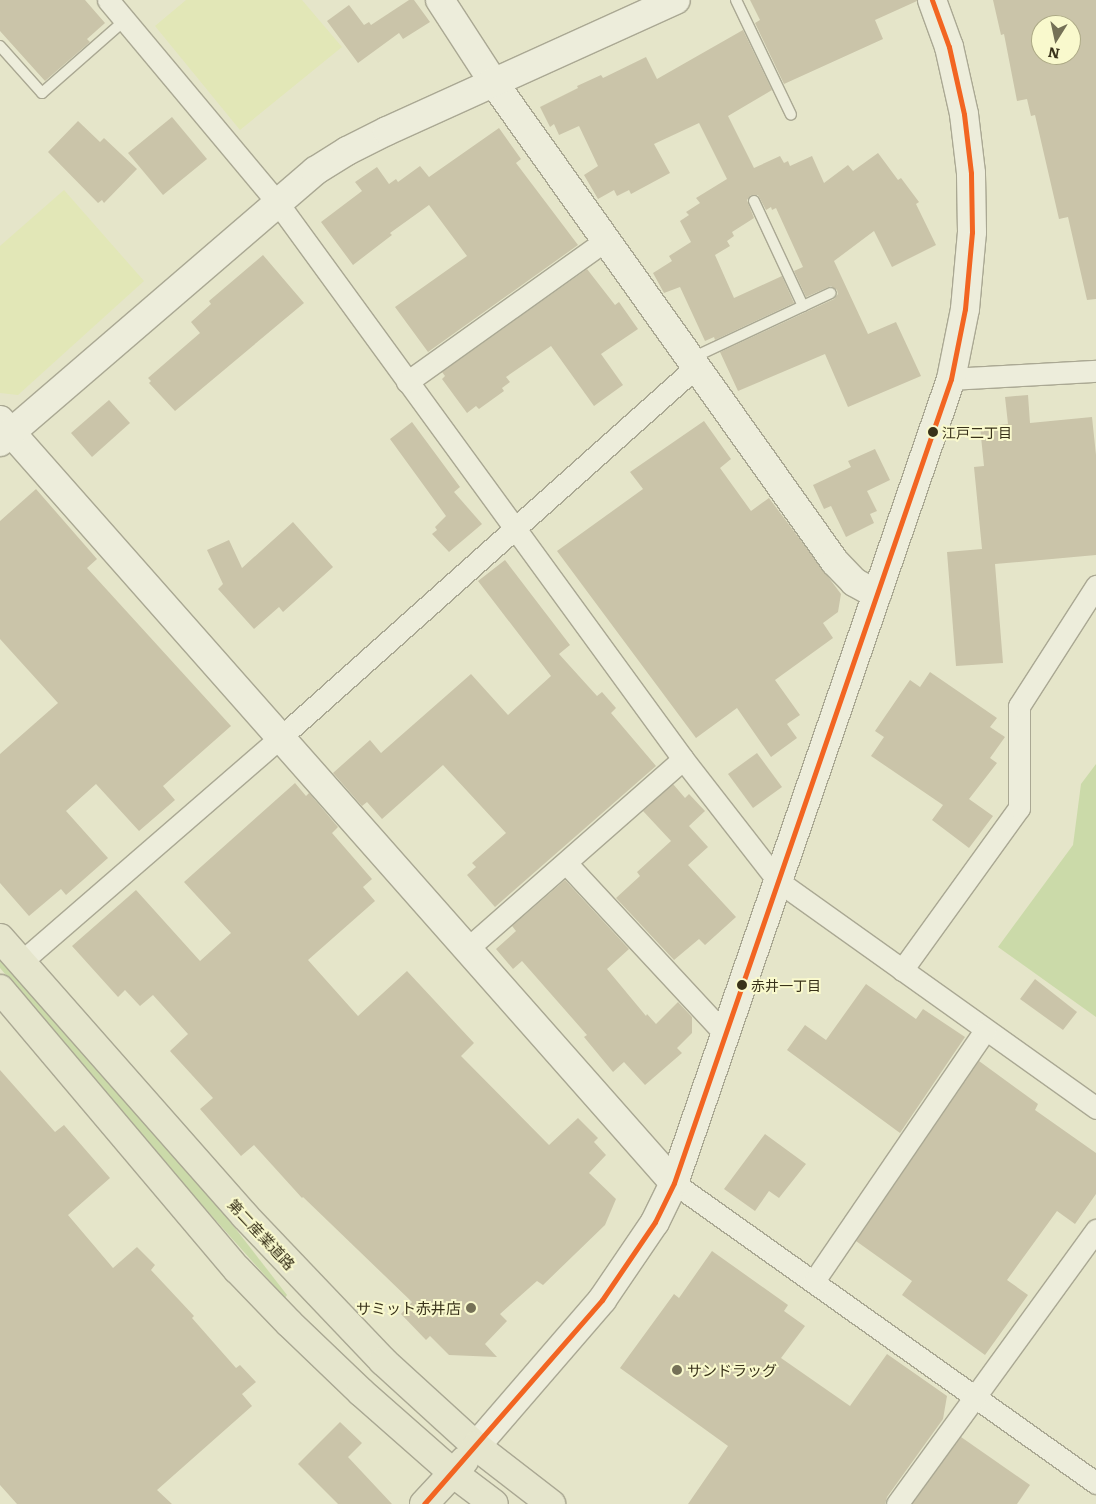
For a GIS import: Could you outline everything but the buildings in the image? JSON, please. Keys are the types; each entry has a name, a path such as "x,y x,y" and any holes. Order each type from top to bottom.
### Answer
{"main road":[{"name":"第二産業道路","path":"0,938 295,1270 383,1361 476,1446 551,1504"},
{"path":"0,989 237,1269 288,1323 360,1392 453,1474 494,1504"},
{"path":"424,1504 453,1474 476,1446"}],"street":[{"path":"108,0 277,202 514,529 684,759 778,882 1096,1108"},
{"path":"440,0 494,83 835,562 854,582 877,595"},
{"path":"676,0 347,151 315,171 4,431 281,737 674,1182 1096,1483"},
{"path":"476,1446 602,1300 655,1222 674,1182 951,379 966,309 972,232 971,173 962,104 949,47 932,0"},
{"path":"407,382 606,240"},
{"path":"21,962 281,737 514,529 694,362"},
{"path":"951,379 1096,371"},
{"path":"902,970 1019,808 1019,706 1096,586"},
{"path":"468,948 684,759"},
{"path":"566,862 726,1035"},
{"path":"814,1281 985,1030"},
{"path":"897,1504 1096,1230"}],"lane":[{"path":"736,0 791,115"},
{"path":"0,46 42,93 125,20"},
{"path":"754,201 803,306"},
{"path":"694,362 831,292"}],"green space":[{"path":"186,0 302,0 342,47 240,130 155,26"},
{"path":"64,190 144,281 18,395 0,393 0,246"},
{"path":"1096,764 1096,1017 998,947 1073,845 1081,784"},
{"path":"0,960 204,1188 287,1295 285,1298 195,1197 0,968"}],"transit line":[{"path":"424,1504 602,1300 655,1222 674,1183 951,379 965,309 972,232 971,173 964,114 949,47 932,0"}],"place":[{"name":"江戸二丁目","path":"933,432"},
{"name":"赤井一丁目","path":"742,985"},
{"name":"サミット赤井店","path":"471,1308"},
{"name":"サンドラッグ","path":"677,1370"}]}
